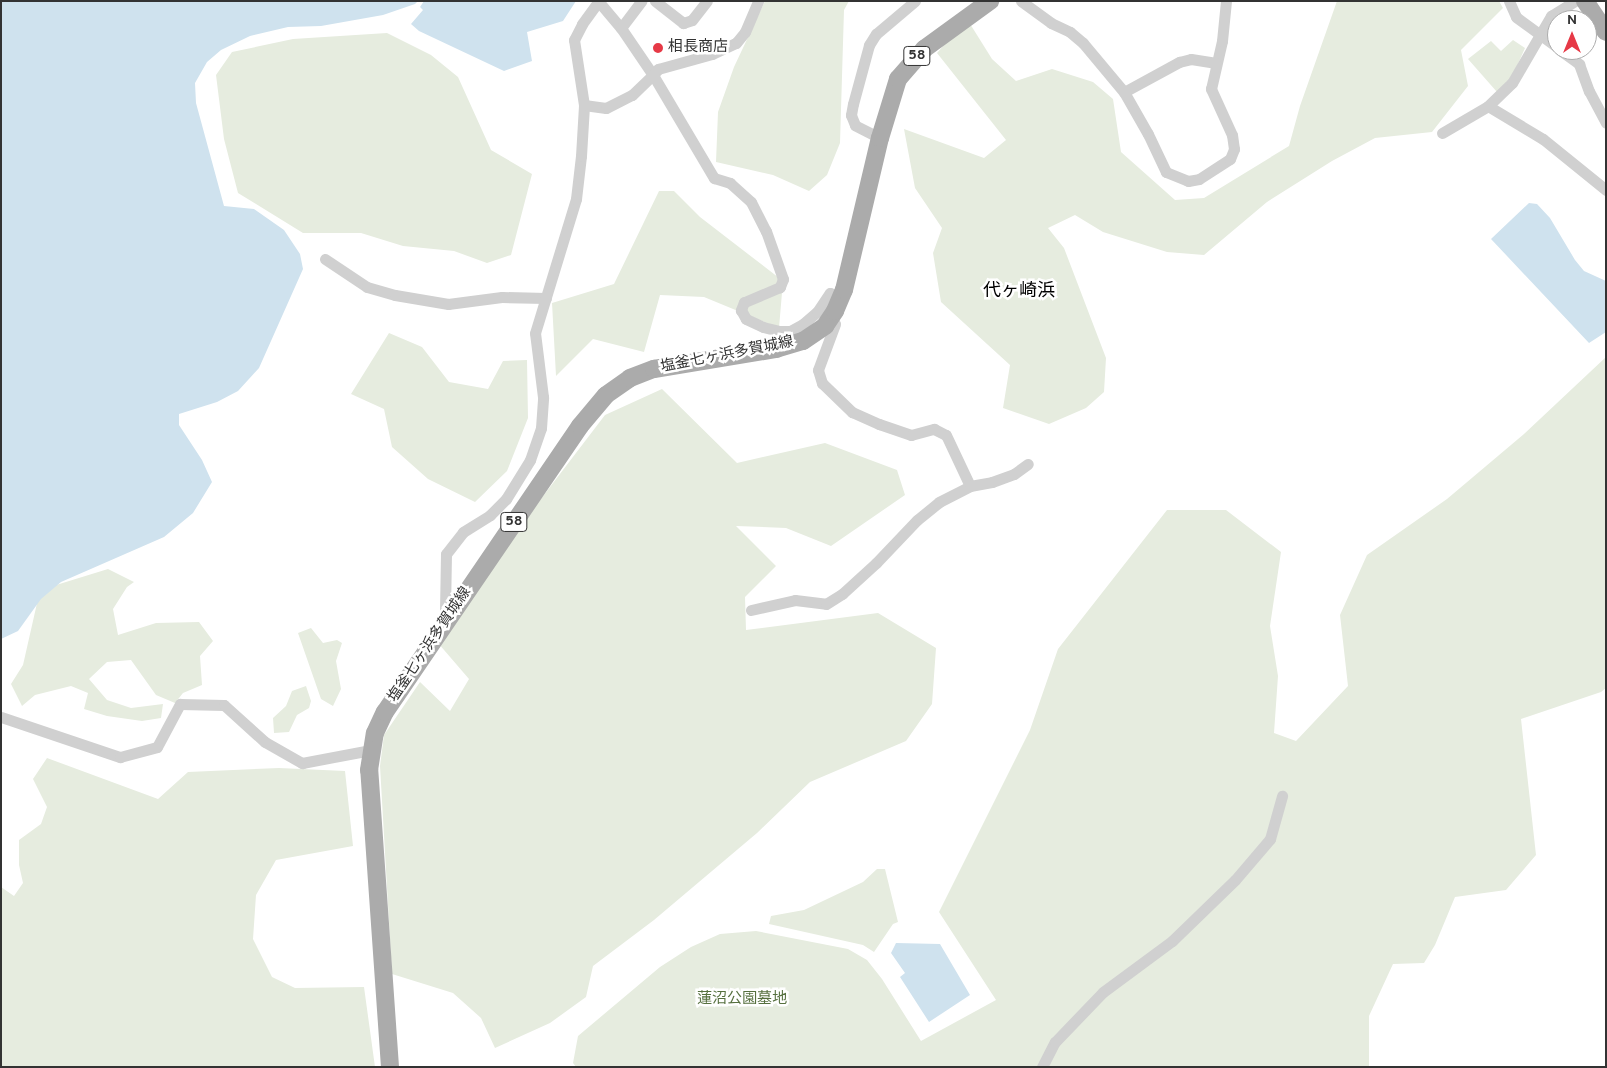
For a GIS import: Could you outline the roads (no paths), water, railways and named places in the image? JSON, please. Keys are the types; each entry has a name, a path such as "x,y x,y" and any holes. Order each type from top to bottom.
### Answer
{"main road":[{"name":"塩釜七ヶ浜多賀城線","path":"390,1067 368,770 370,750 375,733 385,712 580,426 606,394 630,378 654,369 790,345 814,334 825,326 842,298 892,92 903,70 924,49 990,1"},
{"path":"1585,1 1606,32"}],"street":[{"path":"448,617 445,611 446,554 463,532 490,515 506,499 530,460 541,428 543,397 535,333 576,199 584,105 574,40 582,24 599,1 621,28 653,74 714,178 730,183 751,202 768,239 783,278 780,287 747,299 742,306 743,316 763,327 779,331 790,330 803,324 817,312 830,293 842,298"},
{"path":"621,28 641,1"},
{"path":"655,1 683,23 692,20 707,1"},
{"path":"584,105 606,108 632,96 658,69 712,54 736,43 745,32 758,1"},
{"path":"880,138 855,125 851,115 853,104 870,45 876,34 914,1"},
{"path":"1021,1 1051,23 1070,32 1083,43 1124,92 1148,134 1166,172 1188,181 1199,179 1230,159 1234,149 1232,135 1211,88 1215,63 1222,41 1226,1"},
{"path":"1509,1 1516,17 1547,40"},
{"path":"1442,132 1488,106 1512,83 1551,16 1575,1"},
{"path":"1124,92 1179,62 1190,59 1215,63"},
{"path":"1574,60 1579,64 1589,91 1606,123"},
{"path":"1488,106 1543,139 1605,187"},
{"path":"325,259 367,287 395,295 448,304 502,297 546,298"},
{"path":"832,316 835,324 818,370 822,383 852,412 879,424 911,435 934,429 946,435 970,486"},
{"path":"751,610 795,600 826,604 842,594 876,563 918,520 940,502 970,486 1007,477 1028,464"},
{"path":"1,717 120,757 157,747 180,704 224,705 265,742 302,763 370,750"},
{"path":"1042,1067 1055,1042 1103,992 1172,941 1235,880 1270,839 1282,796"}],"water":[{"path":"1,1 418,1 415,4 383,15 321,26 288,27 250,36 221,50 207,62 195,83 196,103 224,206 254,209 284,230 300,254 303,269 259,368 238,391 217,402 179,414 179,425 202,460 212,482 193,513 164,537 61,582 41,599 18,631 1,639"},
{"path":"424,1 576,1 563,21 527,32 532,61 504,71 419,31 411,24 423,10 420,7"},
{"path":"1529,203 1537,204 1550,218 1575,260 1584,271 1606,281 1606,332 1589,343 1491,239"},
{"path":"896,943 940,944 970,995 929,1022 900,977 905,973 891,953"}],"place":[{"name":"相長商店","path":"658,48"}],"district":[{"name":"代ヶ崎浜","path":"1019,292"}],"park label":[{"name":"蓮沼公園墓地","path":"742,1000"}]}
